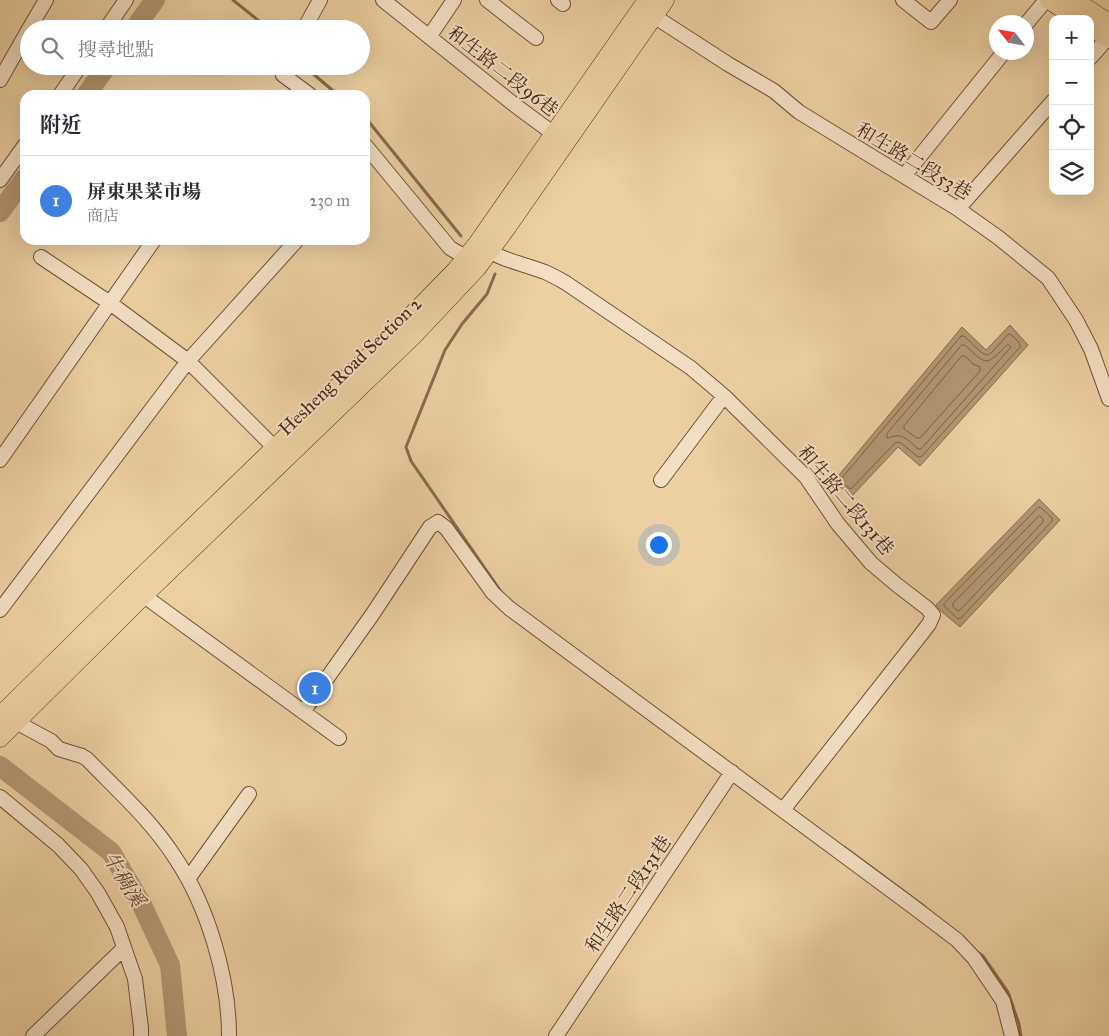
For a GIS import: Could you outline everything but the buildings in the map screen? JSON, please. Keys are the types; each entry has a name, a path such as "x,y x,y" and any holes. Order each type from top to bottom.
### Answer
{"main road":[{"name":"Hesheng Road Section 2","path":"0,738 4,714 138,591 280,453 413,336 478,255 554,134 647,8 665,0"},
{"path":"1047,0 1075,7 1109,33"},
{"name":"Hesheng Road Section 2","path":"478,255 505,230 647,8"},
{"path":"1094,27 1109,33"}],"street":[{"path":"34,20 46,0"},
{"path":"112,20 126,0"},
{"path":"309,20 320,0"},
{"name":"和生路二段96巷","path":"383,0 554,134"},
{"path":"429,37 454,0"},
{"path":"487,0 536,38"},
{"path":"903,0 931,22 950,0"},
{"path":"1034,15 1047,0"},
{"name":"和生路二段53巷","path":"647,8 728,64 774,91 799,112 958,209 999,238 1048,278 1076,320 1091,349 1109,399"},
{"path":"1094,53 1109,33"},
{"path":"2,74 20,44"},
{"path":"904,176 998,60"},
{"path":"63,90 74,75"},
{"path":"289,75 305,90"},
{"path":"958,209 1049,105"},
{"path":"0,180 20,152"},
{"name":"和生路二段131巷","path":"370,158 430,223 450,248 546,272 566,283 691,368 724,396 806,477 838,524 871,563 927,608 933,615 929,624 783,810"},
{"path":"0,460 151,245"},
{"path":"0,610 188,360 293,245"},
{"path":"41,257 110,303 188,360 280,453"},
{"path":"661,480 724,396"},
{"path":"303,712 372,615 430,527 438,522 446,528 493,592 509,608 958,940 974,958 1003,1001 1012,1036"},
{"path":"138,591 339,738"},
{"path":"4,714 59,749 87,759 144,817 175,858 194,888 212,934 224,982 229,1036"},
{"name":"和生路二段131巷","path":"556,1036 732,772"},
{"path":"188,879 249,794"},
{"path":"0,797 58,845 81,869 98,893 117,927 135,979 141,1036"},
{"path":"33,1036 124,948"}],"water":[{"path":"1010,325 1028,345 920,466 898,447 851,497 834,481 962,327 986,350"},
{"path":"1039,499 1060,520 960,627 936,605"}],"waterway":[{"path":"141,20 155,0"},
{"path":"233,0 258,20"},
{"path":"90,90 100,75"},
{"path":"315,75 332,90"},
{"path":"370,123 461,236"},
{"path":"0,212 20,185"},
{"path":"495,274 487,294 462,324 445,350 406,447 411,461 502,593"},
{"name":"牛稠溪","path":"0,766 111,852 141,903 170,965 177,1036"},
{"path":"844,847 925,907"},
{"path":"977,952 983,956 1008,992 1021,1036"}],"place":[{"name":"屏東果菜市場","path":"315,688"}]}
